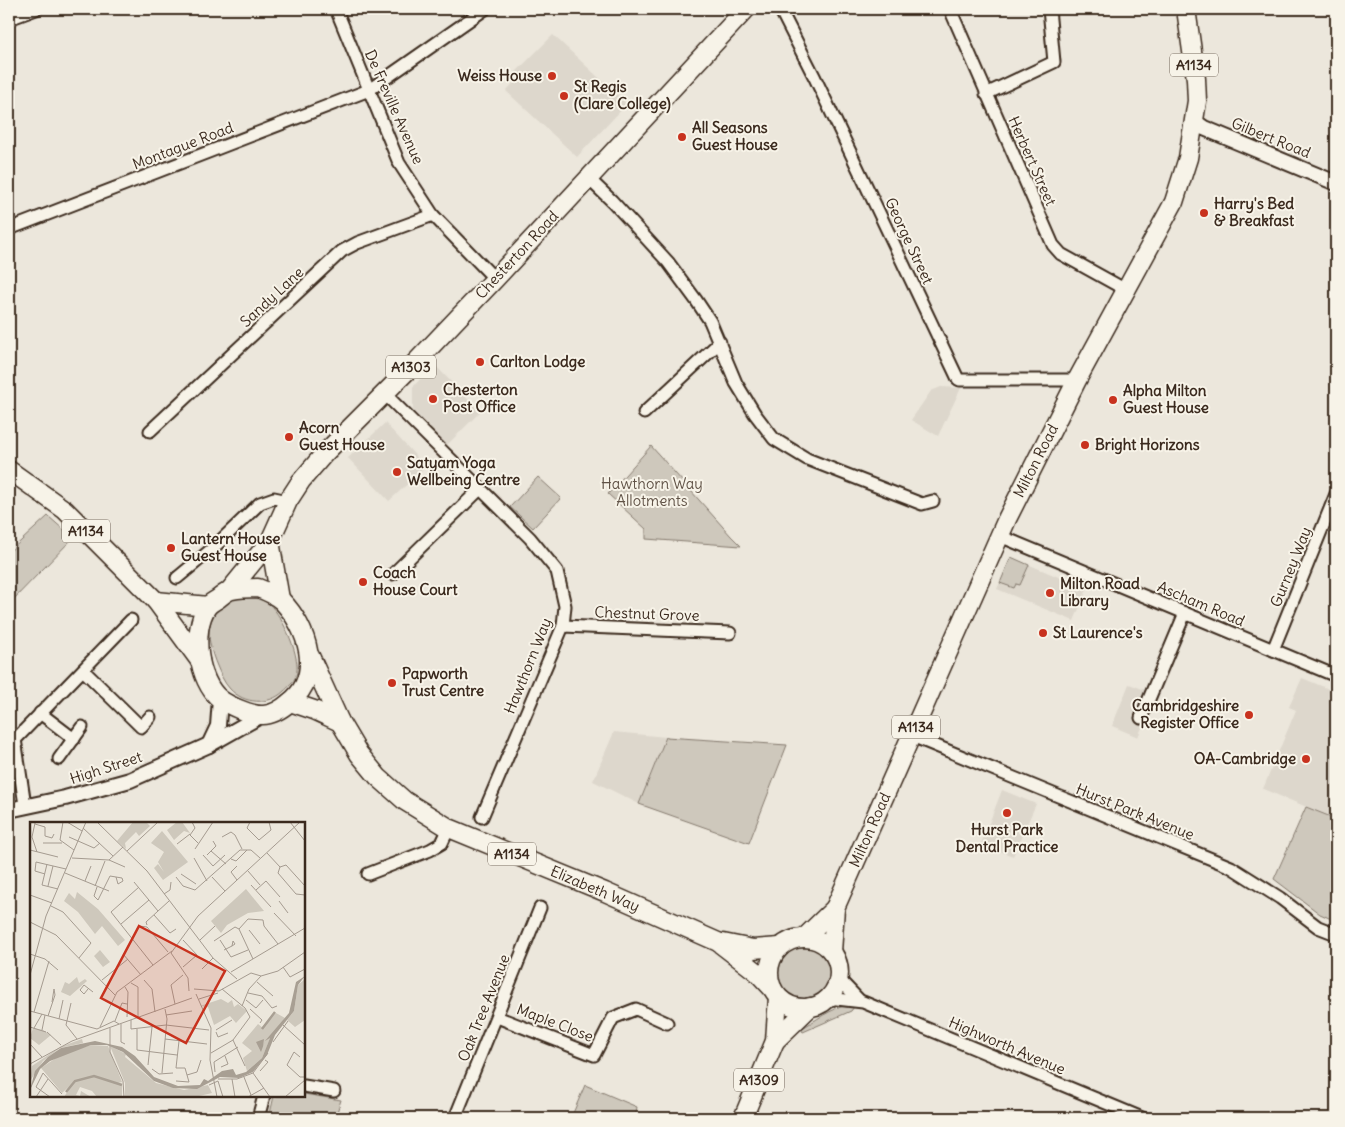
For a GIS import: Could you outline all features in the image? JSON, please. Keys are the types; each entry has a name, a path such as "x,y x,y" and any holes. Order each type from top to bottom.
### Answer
{"main road":[{"name":"Chesterton Road","path":"230,590 270,541 288,501 301,481 325,453 385,394 495,279 746,9"},
{"name":"Milton Road","path":"832,952 835,908 1000,536 1077,380 1174,202 1186,166 1197,95 1186,9"},
{"name":"A1134","path":"9,470 65,510 156,601 201,662"},
{"path":"270,541 280,599"},
{"path":"258,588 280,599 295,618 305,636 310,656 302,691 276,711 262,716 242,710 220,699 207,682 201,662 197,638 201,622 208,606 230,590 258,588"},
{"path":"156,601 208,606"},
{"name":"Elizabeth Way","path":"310,656 340,722 359,754 378,777 405,801 449,828 605,892 718,942 753,949 780,947"},
{"path":"290,702 340,722"},
{"name":"Milton Road","path":"804,938 835,908"},
{"name":"A1134","path":"780,947 793,940 804,938"},
{"path":"804,938 817,941 832,952"},
{"name":"Elizabeth Way","path":"718,942 757,972 775,992"},
{"path":"775,992 769,978 770,963 780,947"},
{"name":"A1134","path":"832,952 838,965 838,978"},
{"path":"810,1007 828,998 838,978"},
{"name":"A1134","path":"775,992 788,1004 810,1007"},
{"name":"A1309","path":"743,1118 775,1041 775,992"},
{"name":"A1309","path":"775,1041 810,1007"}],"street":[{"path":"9,19 36,9"},
{"name":"De Freville Avenue","path":"336,9 399,163 433,215 495,279"},
{"name":"Montague Road","path":"9,230 368,90 485,9"},
{"name":"George Street","path":"780,9 815,78 958,378 960,380 1077,380"},
{"name":"Herbert Street","path":"950,9 1053,245 1066,257 1126,290"},
{"path":"986,94 1054,62 1049,9"},
{"name":"Gilbert Road","path":"1194,121 1204,128 1336,183"},
{"path":"588,178 612,201 668,262 710,321 736,383 755,414 774,439 807,459 922,504 932,501"},
{"name":"Sandy Lane","path":"150,431 342,251 357,243 433,215"},
{"path":"644,413 720,342"},
{"name":"Hawthorn Way","path":"385,394 530,538 557,572 565,606 563,626 482,817"},
{"path":"393,574 480,489"},
{"name":"Gurney Way","path":"1273,650 1336,494"},
{"path":"177,578 212,549 260,503 274,498 288,501"},
{"name":"Ascham Road","path":"1000,536 1336,676"},
{"path":"1141,718 1185,613"},
{"path":"25,805 12,743 131,620"},
{"name":"Chestnut Grove","path":"563,626 730,633"},
{"path":"83,670 142,727 150,717"},
{"path":"209,745 218,726 220,699"},
{"path":"40,713 74,739"},
{"name":"High Street","path":"9,810 25,805 65,798 130,780 209,745 262,716"},
{"path":"59,759 82,727"},
{"name":"Hurst Park Avenue","path":"912,736 1231,867 1280,898 1318,927 1336,934"},
{"path":"368,874 430,850 442,843 449,828"},
{"name":"Oak Tree Avenue","path":"455,1118 540,908"},
{"name":"Highworth Avenue","path":"838,978 860,1001"},
{"name":"Highworth Avenue","path":"828,998 860,1001 1142,1118"},
{"name":"Maple Close","path":"497,1017 594,1055 613,1018 636,1009 667,1023"},
{"path":"305,1086 334,1091"},
{"path":"258,1118 264,1097"}],"shaded area":[{"name":"St Regis (Clare College)","path":"553,35 627,104 577,157 506,91 519,77 515,73"},
{"path":"434,364 480,412 447,445 413,410 413,387"},
{"path":"941,387 961,388 938,436 911,420 931,391"},
{"path":"385,423 426,467 389,501 348,458"},
{"name":"Milton Road Library","path":"1011,557 1087,589 1074,621 997,589"},
{"name":"OA-Cambridge","path":"1302,678 1336,692 1336,819 1263,789 1296,710 1289,707"},
{"path":"1129,684 1156,694 1138,737 1112,726"},
{"path":"614,732 666,737 639,804 593,781"},
{"path":"1002,790 1036,804 1013,856 981,844"}],"green space":[{"name":"Hawthorn Way Allotments","path":"651,446 741,546 646,539 646,529 608,494"},
{"path":"538,477 561,498 533,528 510,507"},
{"path":"48,516 73,538 9,604 9,552"},
{"path":"1011,557 1029,565 1020,585 1016,584 1014,588 1000,583"},
{"path":"249,595 269,604 280,618 290,638 296,659 296,676 292,682 278,696 264,701 242,698 230,689 217,666 209,640 211,623 219,608 229,600"},
{"path":"666,737 787,745 749,843 639,804"},
{"path":"1306,807 1336,819 1336,921 1320,914 1274,879"},
{"path":"799,947 809,947 823,954 830,968 830,978 823,992 809,999 799,999 789,995 782,988 778,978 778,968 782,958 789,951"},
{"path":"848,1005 854,1007 851,1011 803,1032 801,1029 829,1012"},
{"path":"585,1085 637,1107 635,1118 571,1118"},
{"path":"305,1094 341,1100 335,1118 269,1118 274,1097 305,1097"}],"place":[{"name":"Weiss House","path":"552,76"},
{"name":"St Regis (Clare College)","path":"564,96"},
{"name":"All Seasons Guest House","path":"682,137"},
{"name":"Harry's Bed & Breakfast","path":"1204,213"},
{"name":"Carlton Lodge","path":"480,362"},
{"name":"Chesterton Post Office","path":"433,399"},
{"name":"Alpha Milton Guest House","path":"1113,400"},
{"name":"Acorn Guest House","path":"289,437"},
{"name":"Bright Horizons","path":"1085,445"},
{"name":"Satyam Yoga Wellbeing Centre","path":"397,472"},
{"name":"Lantern House Guest House","path":"171,548"},
{"name":"Coach House Court","path":"363,582"},
{"name":"Milton Road Library","path":"1050,593"},
{"name":"St Laurence's","path":"1043,633"},
{"name":"Papworth Trust Centre","path":"392,683"},
{"name":"Cambridgeshire Register Office","path":"1249,715"},
{"name":"OA-Cambridge","path":"1306,759"},
{"name":"Hurst Park Dental Practice","path":"1007,813"}]}
